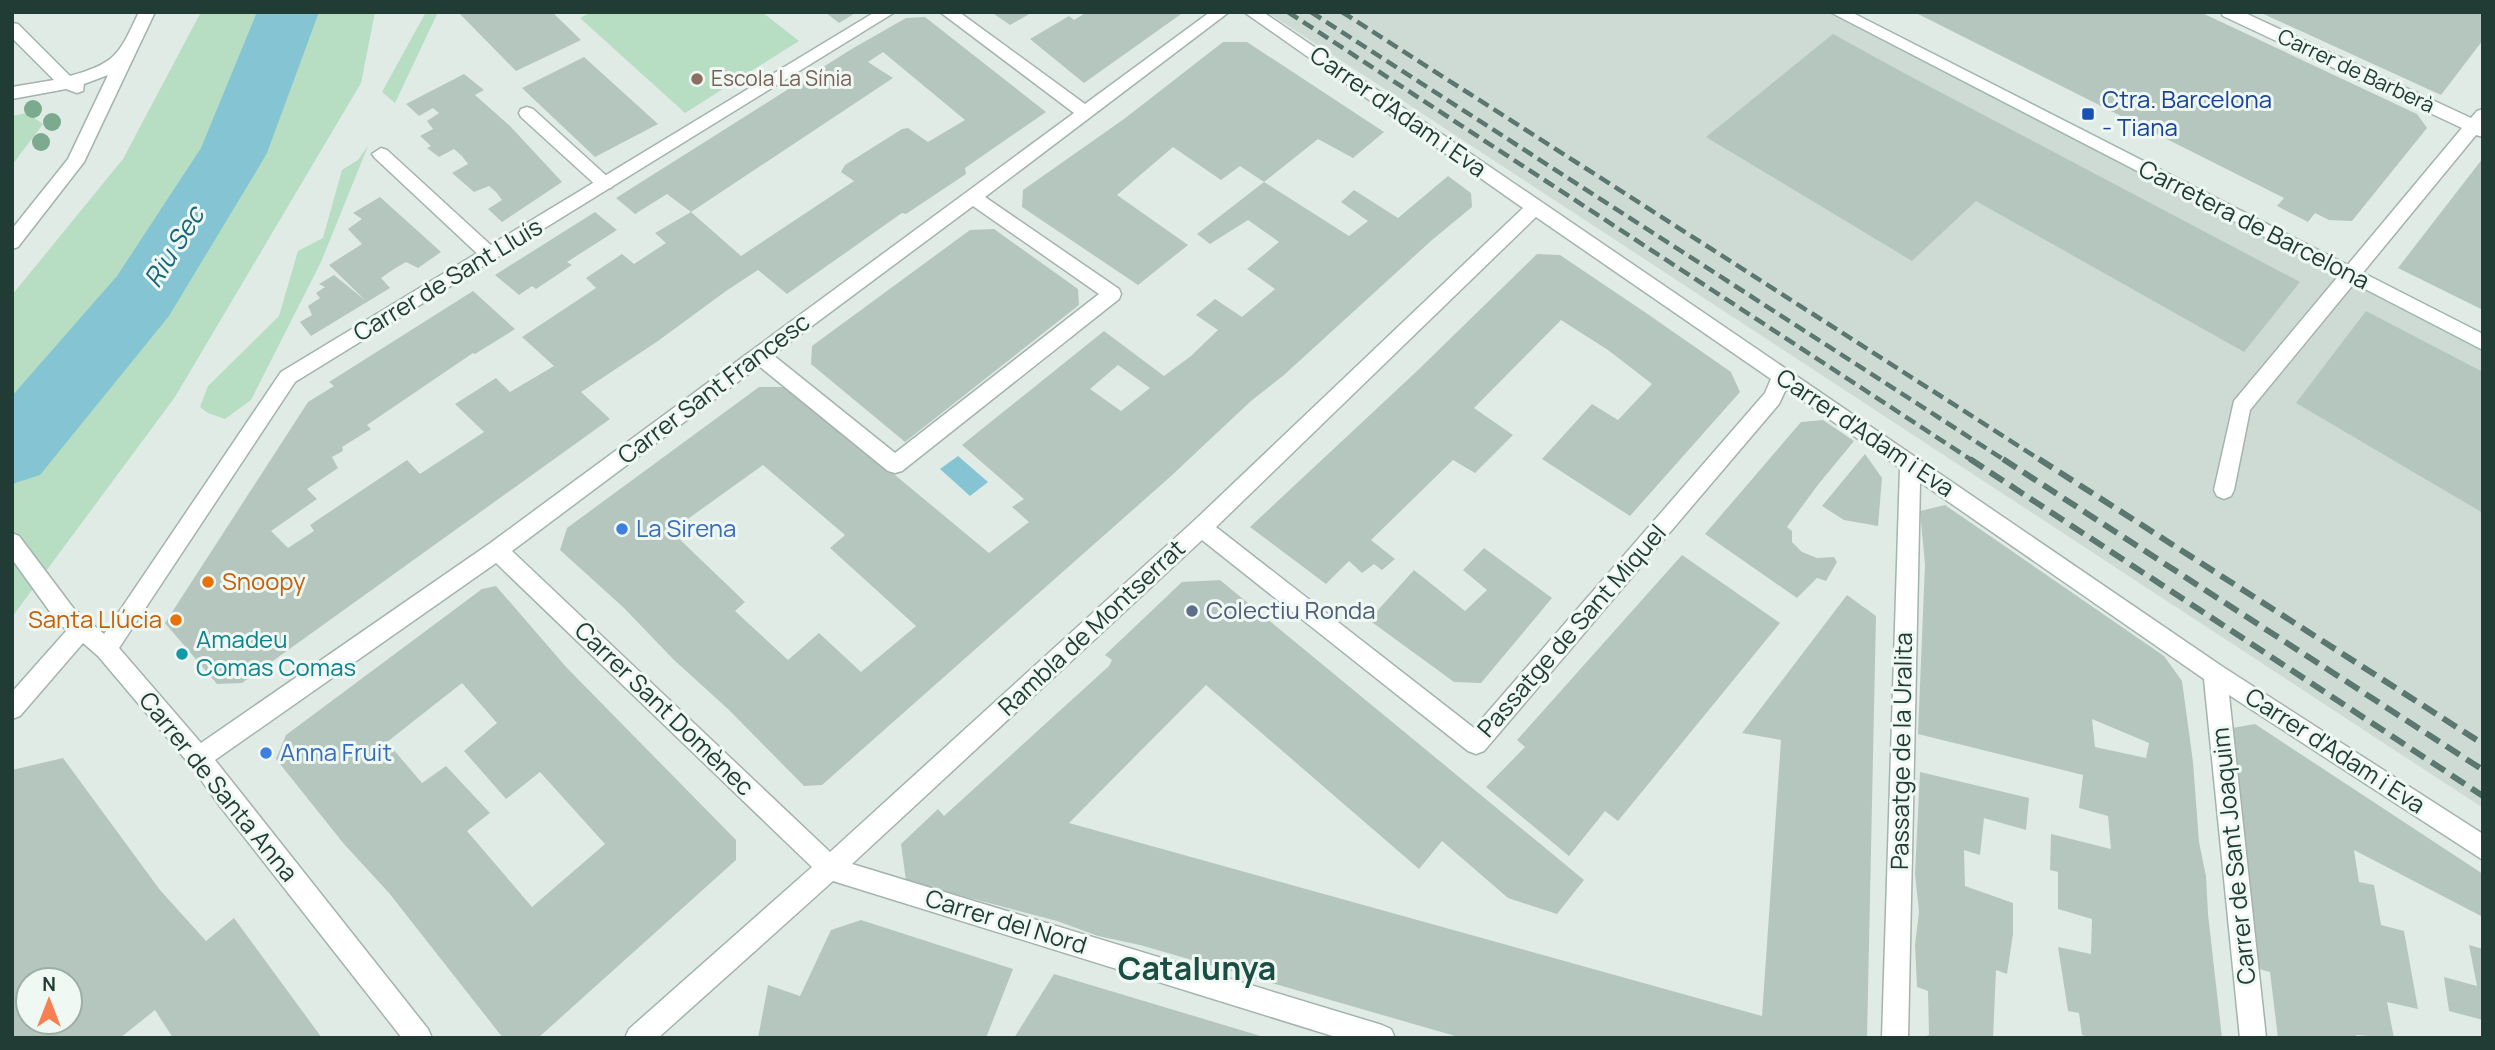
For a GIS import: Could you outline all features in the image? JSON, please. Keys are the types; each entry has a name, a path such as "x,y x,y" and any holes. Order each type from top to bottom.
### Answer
{"street":[{"path":"12,242 75,162 147,12"},
{"name":"Carrer de Sant Lluís","path":"106,649 288,377 887,12"},
{"path":"948,12 1086,113"},
{"name":"Carrer Sant Francesc","path":"199,758 497,550 1222,12"},
{"name":"Carrer d'Adam i Eva","path":"1252,12 2215,674 2483,848"},
{"name":"Carretera de Barcelona","path":"1838,12 2483,343"},
{"name":"Carrer de Barberà","path":"2229,12 2480,124"},
{"path":"12,28 67,83 105,99"},
{"path":"12,93 94,76 125,58"},
{"path":"527,113 605,184"},
{"path":"2224,490 2241,407 2413,198 2480,124"},
{"path":"381,154 489,254"},
{"path":"760,355 894,465 1112,294 973,197"},
{"name":"Rambla de Montserrat","path":"638,1038 831,869 1200,527 1535,207"},
{"name":"Passatge de Sant Miquel","path":"1200,527 1476,743 1772,398 1782,377"},
{"name":"Passatge de la Uralita","path":"1895,1038 1910,463"},
{"name":"Carrer de Santa Anna","path":"12,542 74,622 106,649 199,758 419,1038"},
{"name":"Carrer Sant Domènec","path":"497,550 831,869"},
{"path":"12,709 74,622"},
{"name":"Carrer de Sant Joaquim","path":"2215,674 2253,1038"},
{"name":"Carrer del Nord","path":"831,869 1382,1038"}],"shaded area":[{"path":"1267,12 1838,12 2483,337 2483,808"}],"green space":[{"path":"201,12 375,12 361,83 175,397 12,617 12,295 123,159"},
{"path":"426,12 438,12 395,103 382,92"},
{"name":"Escola La Sínia","path":"591,12 762,12 799,41 685,113 580,18"},
{"path":"27,113 43,124 12,165 12,116"},
{"path":"368,146 321,262 251,400 225,419 208,413 200,407 208,386 279,316 298,251 323,238 342,170 358,160"}],"water":[{"path":"958,456 988,482 970,496 940,469"}],"building":[{"path":"458,12 552,12 581,40 516,71"},
{"path":"825,12 857,12 839,23"},
{"path":"991,12 1033,12 1010,25"},
{"path":"1087,12 1184,12 1084,83 1030,39 1069,16 1074,20"},
{"path":"1914,12 2200,12 2417,114 2427,128 2352,221 2329,220 2315,213 2308,222 2277,206 2284,198"},
{"path":"2259,12 2483,12 2483,40 2441,95"},
{"path":"925,17 1046,112 965,168 966,174 906,214 902,213 787,294 758,270 726,291 658,341 581,392 610,419 242,683 217,684 165,623 308,402 334,386 329,382 473,291 515,329 473,353 367,425 371,429 342,447 343,451 332,457 338,468 307,489 317,499 271,531 288,548 314,531 310,525 407,460 420,474 484,432 455,404 496,378 510,392 554,366 522,337 596,288 586,278 622,254 634,264 666,243 655,233 691,212 667,194 635,214 616,198 850,50 906,18","holes":["883,52 965,120 928,142 908,128 902,129 845,165 841,172 854,181 741,256 691,212 893,78 868,62"]},
{"path":"1833,34 2300,282 2244,352 1976,201 1912,261 1706,137"},
{"path":"1223,42 1247,42 1384,132 1353,158 1318,139 1264,182 1240,166 1221,180 1173,147 1117,195 1188,245 1138,285 1022,207 1023,190 1124,119"},
{"path":"584,57 658,124 595,157 522,88"},
{"path":"464,74 484,90 475,95 510,126 562,182 502,222 488,209 502,200 496,192 489,186 474,192 452,173 468,164 462,156 454,149 439,157 427,148 431,146 420,136 433,129 427,121 439,113 433,108 419,116 406,104"},
{"path":"2483,158 2483,310 2398,268"},
{"path":"1448,176 1471,193 1472,207 822,785 804,786 624,608 560,550 567,528 759,387 789,387 989,553 1029,522 1012,507 1024,499 962,445 1104,331 1164,376 1191,356 1218,330 1196,315 1215,299 1242,317 1275,289 1247,269 1279,242 1248,220 1210,244 1197,234 1264,182 1349,236 1368,221 1341,202 1354,190 1398,218","holes":["1118,365 1150,388 1121,411 1090,389","763,465 845,535 830,548 916,626 861,672 819,633 788,660 735,611 745,602 671,531"]},
{"path":"380,197 441,252 418,268 406,262 394,269 381,278 390,288 311,336 300,322 312,315 308,306 320,298 316,293 325,287 319,284 334,275 366,301 329,265 362,244 348,229 362,219 353,213"},
{"path":"595,212 617,230 567,262 572,265 536,289 532,286 519,295 495,275"},
{"path":"994,229 1078,289 1079,305 905,442 811,364 812,346 970,230"},
{"path":"1537,254 1560,255 1649,315 1731,372 1740,392 1630,516 1542,459 1592,404 1618,420 1652,384 1608,350 1561,320 1474,408 1513,435 1475,473 1453,460 1371,540 1395,559 1382,570 1374,564 1362,573 1349,561 1326,584 1250,527 1417,371"},
{"path":"2366,311 2483,372 2483,513 2296,403"},
{"path":"1823,420 1854,441 1787,527 1792,531 1792,542 1802,552 1817,558 1834,557 1837,562 1826,581 1817,578 1797,598 1705,534 1801,422"},
{"path":"1865,454 1882,478 1878,526 1844,520 1822,506"},
{"path":"1945,505 2164,656 2182,681 2193,762 2199,842 2206,876 2222,1038 2093,1038 2082,1035 2079,1013 2068,1011 2058,947 2091,954 2092,919 2058,909 2058,872 2050,870 2051,834 2111,849 2108,816 2079,808 2083,775 1918,734 1925,564 1920,511","holes":["2092,719 2149,743 2146,758 2095,747"]},
{"path":"1484,548 1552,598 1481,683 1454,682 1369,620 1414,570 1465,611 1487,590 1463,570"},
{"path":"1682,555 1780,623 1618,821 1605,811 1569,856 1486,787 1525,747 1517,740"},
{"path":"1220,580 1584,880 1557,914 1508,898 1442,841 1419,869 1206,685 1069,823 1762,1016 1781,740 1742,733 1847,595 1876,616 1867,1038 1462,1038 1140,945 1098,936 1057,921 906,881 901,844 938,809 944,816 1109,666 1112,660 1105,655 1182,582"},
{"path":"496,586 567,668 736,840 736,860 538,1038 503,1038 389,893 344,844 276,759 286,735 482,589","holes":["462,683 497,723 464,751 506,799 540,772 605,844 532,907 467,831 490,813 446,766 422,783 387,742"]},
{"path":"2255,724 2483,874 2483,917 2354,850 2359,882 2374,885 2381,925 2404,931 2418,1009 2387,1002 2394,1038 2356,1035 2357,1038 2278,1038 2270,972 2259,969 2232,728"},
{"path":"63,758 160,890 206,941 234,918 322,1038 173,1038 155,1010 120,1038 12,1038 12,770"},
{"path":"1920,772 2029,798 2026,830 1984,818 1980,855 1964,850 1965,886 2013,903 2013,934 2007,974 1996,970 1993,1038 1921,1038 1929,1035 1928,991 1917,987 1915,945 1919,912 1915,874"},
{"path":"861,920 1013,969 986,1038 758,1038 768,985 800,996 831,930"},
{"path":"2469,945 2483,949 2483,1020 2449,1011 2444,977 2477,986"},
{"path":"1054,974 1264,1037 1264,1038 1014,1038"}],"waterway":[{"name":"Riu Sec","path":"12,452 143,296 233,153 288,12"}],"railway":[{"path":"1288,12 1973,461"},
{"path":"1311,12 2006,461"},
{"path":"1342,12 2042,461"},
{"path":"1970,459 2483,796"},
{"path":"2003,459 2483,770"},
{"path":"2039,459 2483,744"}],"place":[{"name":"Escola La Sínia","path":"697,79"},
{"name":"Ctra. Barcelona - Tiana","path":"2088,114"},
{"name":"La Sirena","path":"622,529"},
{"name":"Snoopy","path":"208,582"},
{"name":"Colectiu Ronda","path":"1192,611"},
{"name":"Santa Llúcia","path":"176,620"},
{"name":"Amadeu Comas Comas","path":"182,654"},
{"name":"Anna Fruit","path":"266,753"}],"district":[{"name":"Catalunya","path":"1197,969"}]}
